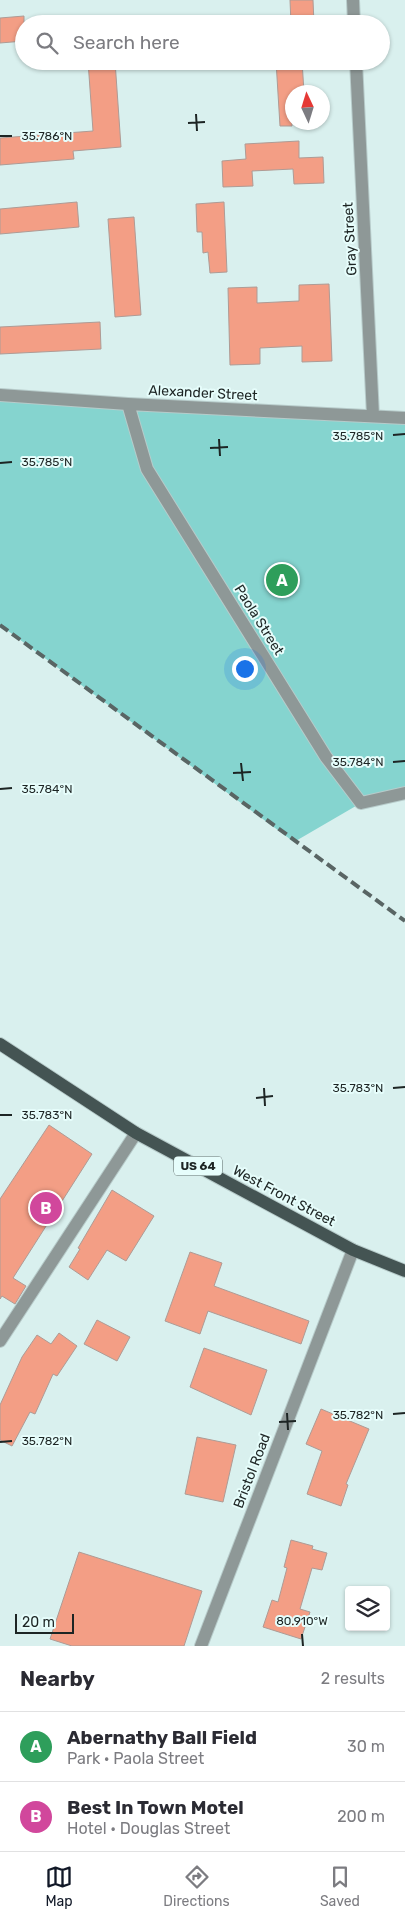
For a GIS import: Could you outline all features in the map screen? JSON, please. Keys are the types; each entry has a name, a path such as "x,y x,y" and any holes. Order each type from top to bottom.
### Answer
{"main road":[{"name":"West Front Street","path":"0,1044 136,1133 353,1250 405,1271"}],"street":[{"path":"353,0 354,15"},
{"name":"Gray Street","path":"356,70 373,416"},
{"name":"Alexander Street","path":"0,395 128,404 405,418"},
{"name":"Paola Street","path":"128,404 147,469 326,757 361,803 405,794"},
{"path":"0,1341 136,1133"},
{"name":"Bristol Road","path":"201,1646 353,1250"}],"shaded area":[{"path":"0,395 405,418 405,793 361,803 294,842 0,625"}],"building":[{"path":"290,0 313,0 314,15 291,15"},
{"path":"15,17 15,42 0,43 0,18"},
{"path":"89,70 116,70 121,147 73,151 74,159 0,165 0,138 93,131"},
{"path":"277,70 303,70 304,85 285,85 285,126 280,126"},
{"path":"299,141 299,158 323,157 324,183 294,184 293,169 252,171 253,186 223,187 222,161 246,159 245,144"},
{"path":"77,202 79,227 0,234 0,209"},
{"path":"224,202 227,272 210,273 208,252 203,253 202,232 197,232 196,204"},
{"path":"134,217 141,315 115,317 108,219"},
{"path":"329,284 332,361 302,362 302,346 260,348 260,364 230,365 228,288 257,287 257,303 299,301 299,285"},
{"path":"100,322 101,349 0,354 0,327"},
{"path":"49,1125 92,1154 13,1278 26,1286 15,1304 2,1296 0,1299 0,1199"},
{"path":"112,1190 154,1216 126,1261 107,1250 88,1280 69,1267"},
{"path":"190,1252 222,1263 214,1286 309,1321 301,1344 208,1311 200,1334 165,1321"},
{"path":"97,1320 130,1337 117,1361 84,1344"},
{"path":"59,1333 77,1346 57,1376 53,1374 35,1414 30,1412 12,1446 0,1440 0,1405 22,1357 37,1335 51,1344"},
{"path":"204,1348 267,1370 251,1415 190,1387"},
{"path":"321,1409 369,1429 346,1484 348,1485 341,1506 307,1494 322,1451 306,1444"},
{"path":"197,1437 236,1445 223,1502 185,1494"},
{"path":"291,1540 313,1546 312,1549 327,1553 322,1570 312,1568 300,1609 310,1612 301,1639 263,1627 272,1600 278,1602 287,1568 284,1567"},
{"path":"79,1552 202,1591 184,1646 72,1646 50,1639"}],"railway":[{"path":"0,625 405,921"}],"place":[{"name":"Abernathy Ball Field","path":"282,580"},
{"name":"Best In Town Motel","path":"46,1208"}]}
